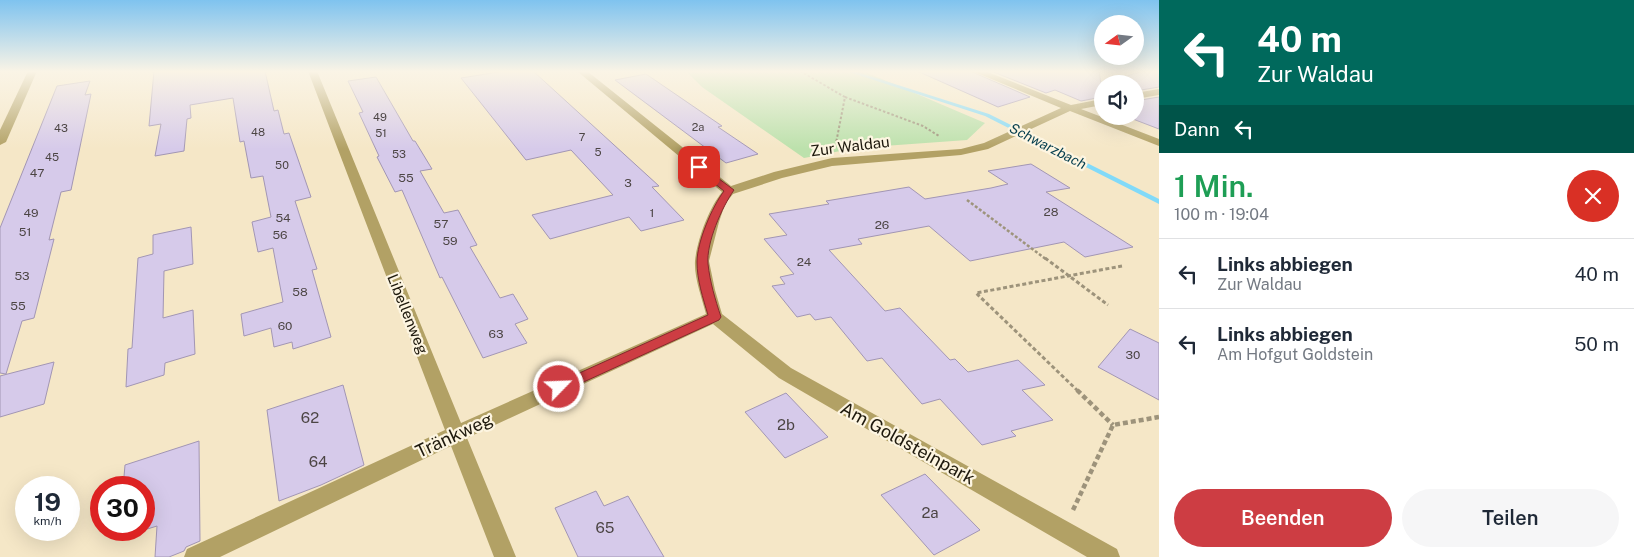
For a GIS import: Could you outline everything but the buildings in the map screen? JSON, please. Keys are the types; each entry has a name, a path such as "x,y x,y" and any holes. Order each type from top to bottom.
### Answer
{"street":[{"path":"0,142 21,97"},
{"name":"Libellenweg","path":"322,97 505,557"},
{"path":"613,97 729,190 719,204 712,222 702,261 706,290 715,317"},
{"path":"1041,97 1159,143"},
{"name":"Zur Waldau","path":"729,190 778,175 832,162 961,152 988,146 1042,118 1069,108 1094,103"},
{"name":"Tränkweg","path":"195,557 456,434 715,317"},
{"name":"Am Goldsteinpark","path":"715,317 785,373 1109,557"}],"path":[{"path":"832,162 845,97 923,126 961,152"},
{"path":"967,200 1108,305"},
{"path":"1113,425 976,293 1122,266"},
{"path":"1113,425 1159,417"},
{"path":"1064,531 1113,425"}],"green space":[{"path":"716,97 924,97 985,123 967,140 856,148 804,158"}],"waterway":[{"name":"Schwarzbach","path":"930,97 987,115 1159,202"}],"route":[{"path":"559,387 715,317 706,290 702,261 712,222 719,204 729,190 699,167"}]}
